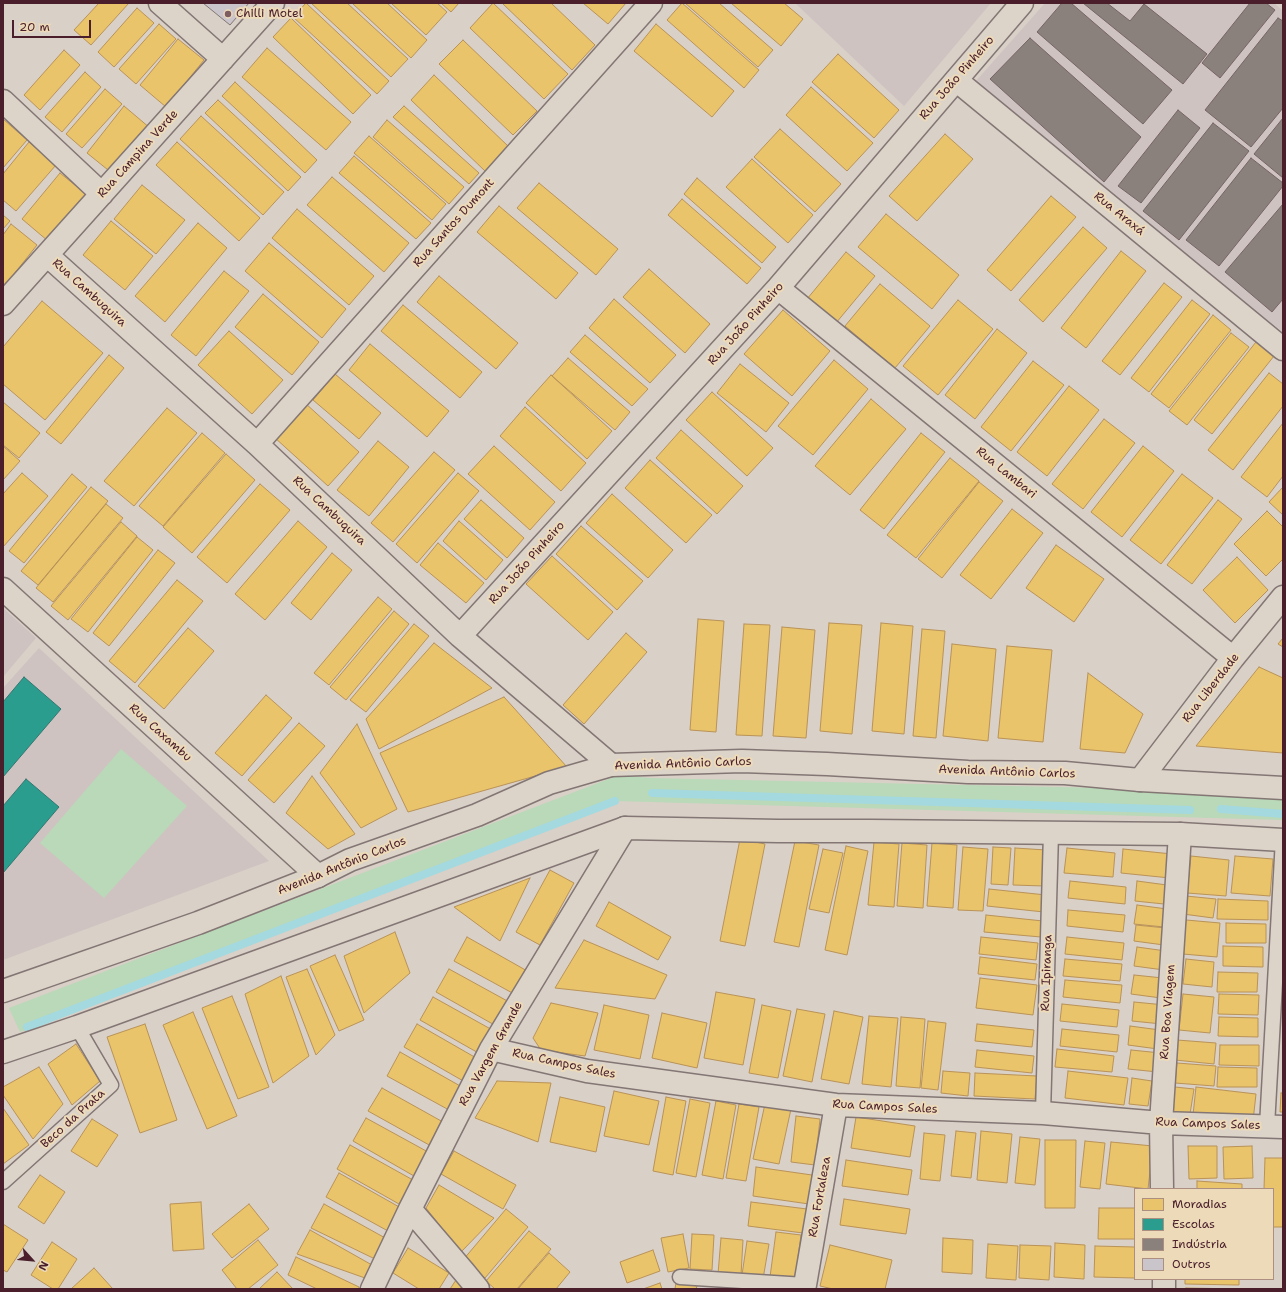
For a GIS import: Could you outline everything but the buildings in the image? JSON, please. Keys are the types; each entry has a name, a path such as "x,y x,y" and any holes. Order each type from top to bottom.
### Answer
{"street":[{"path":"160,3 223,59"},
{"name":"Rua Campina Verde","path":"3,304 273,3"},
{"name":"Rua Santos Dumont","path":"258,444 651,3"},
{"name":"Rua João Pinheiro","path":"460,636 778,288 1022,3"},
{"name":"Rua Araxá","path":"956,80 1283,349"},
{"path":"3,101 102,194"},
{"name":"Rua Cambuquira","path":"47,255 258,444 460,636 611,765"},
{"name":"Rua Lambari","path":"778,288 1233,658"},
{"name":"Rua Caxambu","path":"3,589 318,876"},
{"name":"Rua Liberdade","path":"1140,780 1233,658 1283,597"},
{"name":"Avenida Antônio Carlos","path":"3,991 198,923 318,876 350,860 477,815 549,783 611,765 742,761 835,764 968,772 1065,773 1140,780 1283,788"},
{"path":"3,1052 77,1027 625,828 778,831 1180,834 1283,840"},
{"name":"Rua Vargem Grande","path":"372,1289 410,1209 491,1049 625,828"},
{"name":"Rua Boa Viagem","path":"1162,1188 1161,1123 1180,834"},
{"name":"Rua Campos Sales","path":"491,1049 587,1071 836,1105 1043,1114 1161,1123 1275,1126"},
{"name":"Rua Fortaleza","path":"804,1287 836,1105"},
{"path":"410,1209 478,1289"}],"lane":[{"name":"Rua Ipiranga","path":"1043,1114 1051,833"},
{"path":"1275,1126 1283,840"},
{"name":"Beco da Prata","path":"3,1182 111,1085 77,1027"},
{"path":"680,1277 804,1287"}],"shaded area":[{"path":"795,3 991,3 904,106"},
{"path":"1045,3 1274,3 1283,11 1283,332 968,90"},
{"path":"3,608 36,638 3,677"},
{"path":"39,648 269,861 3,960 3,688"}],"green space":[{"path":"121,749 187,806 104,898 40,843"},
{"path":"619,775 649,778 1283,792 1283,820 615,801 20,1032 9,1008"}],"waterway":[{"path":"652,793 1190,810"},
{"path":"27,1027 615,801"},
{"path":"1221,809 1283,814"}],"place":[{"name":"Chilli Motel","path":"228,14"}]}
